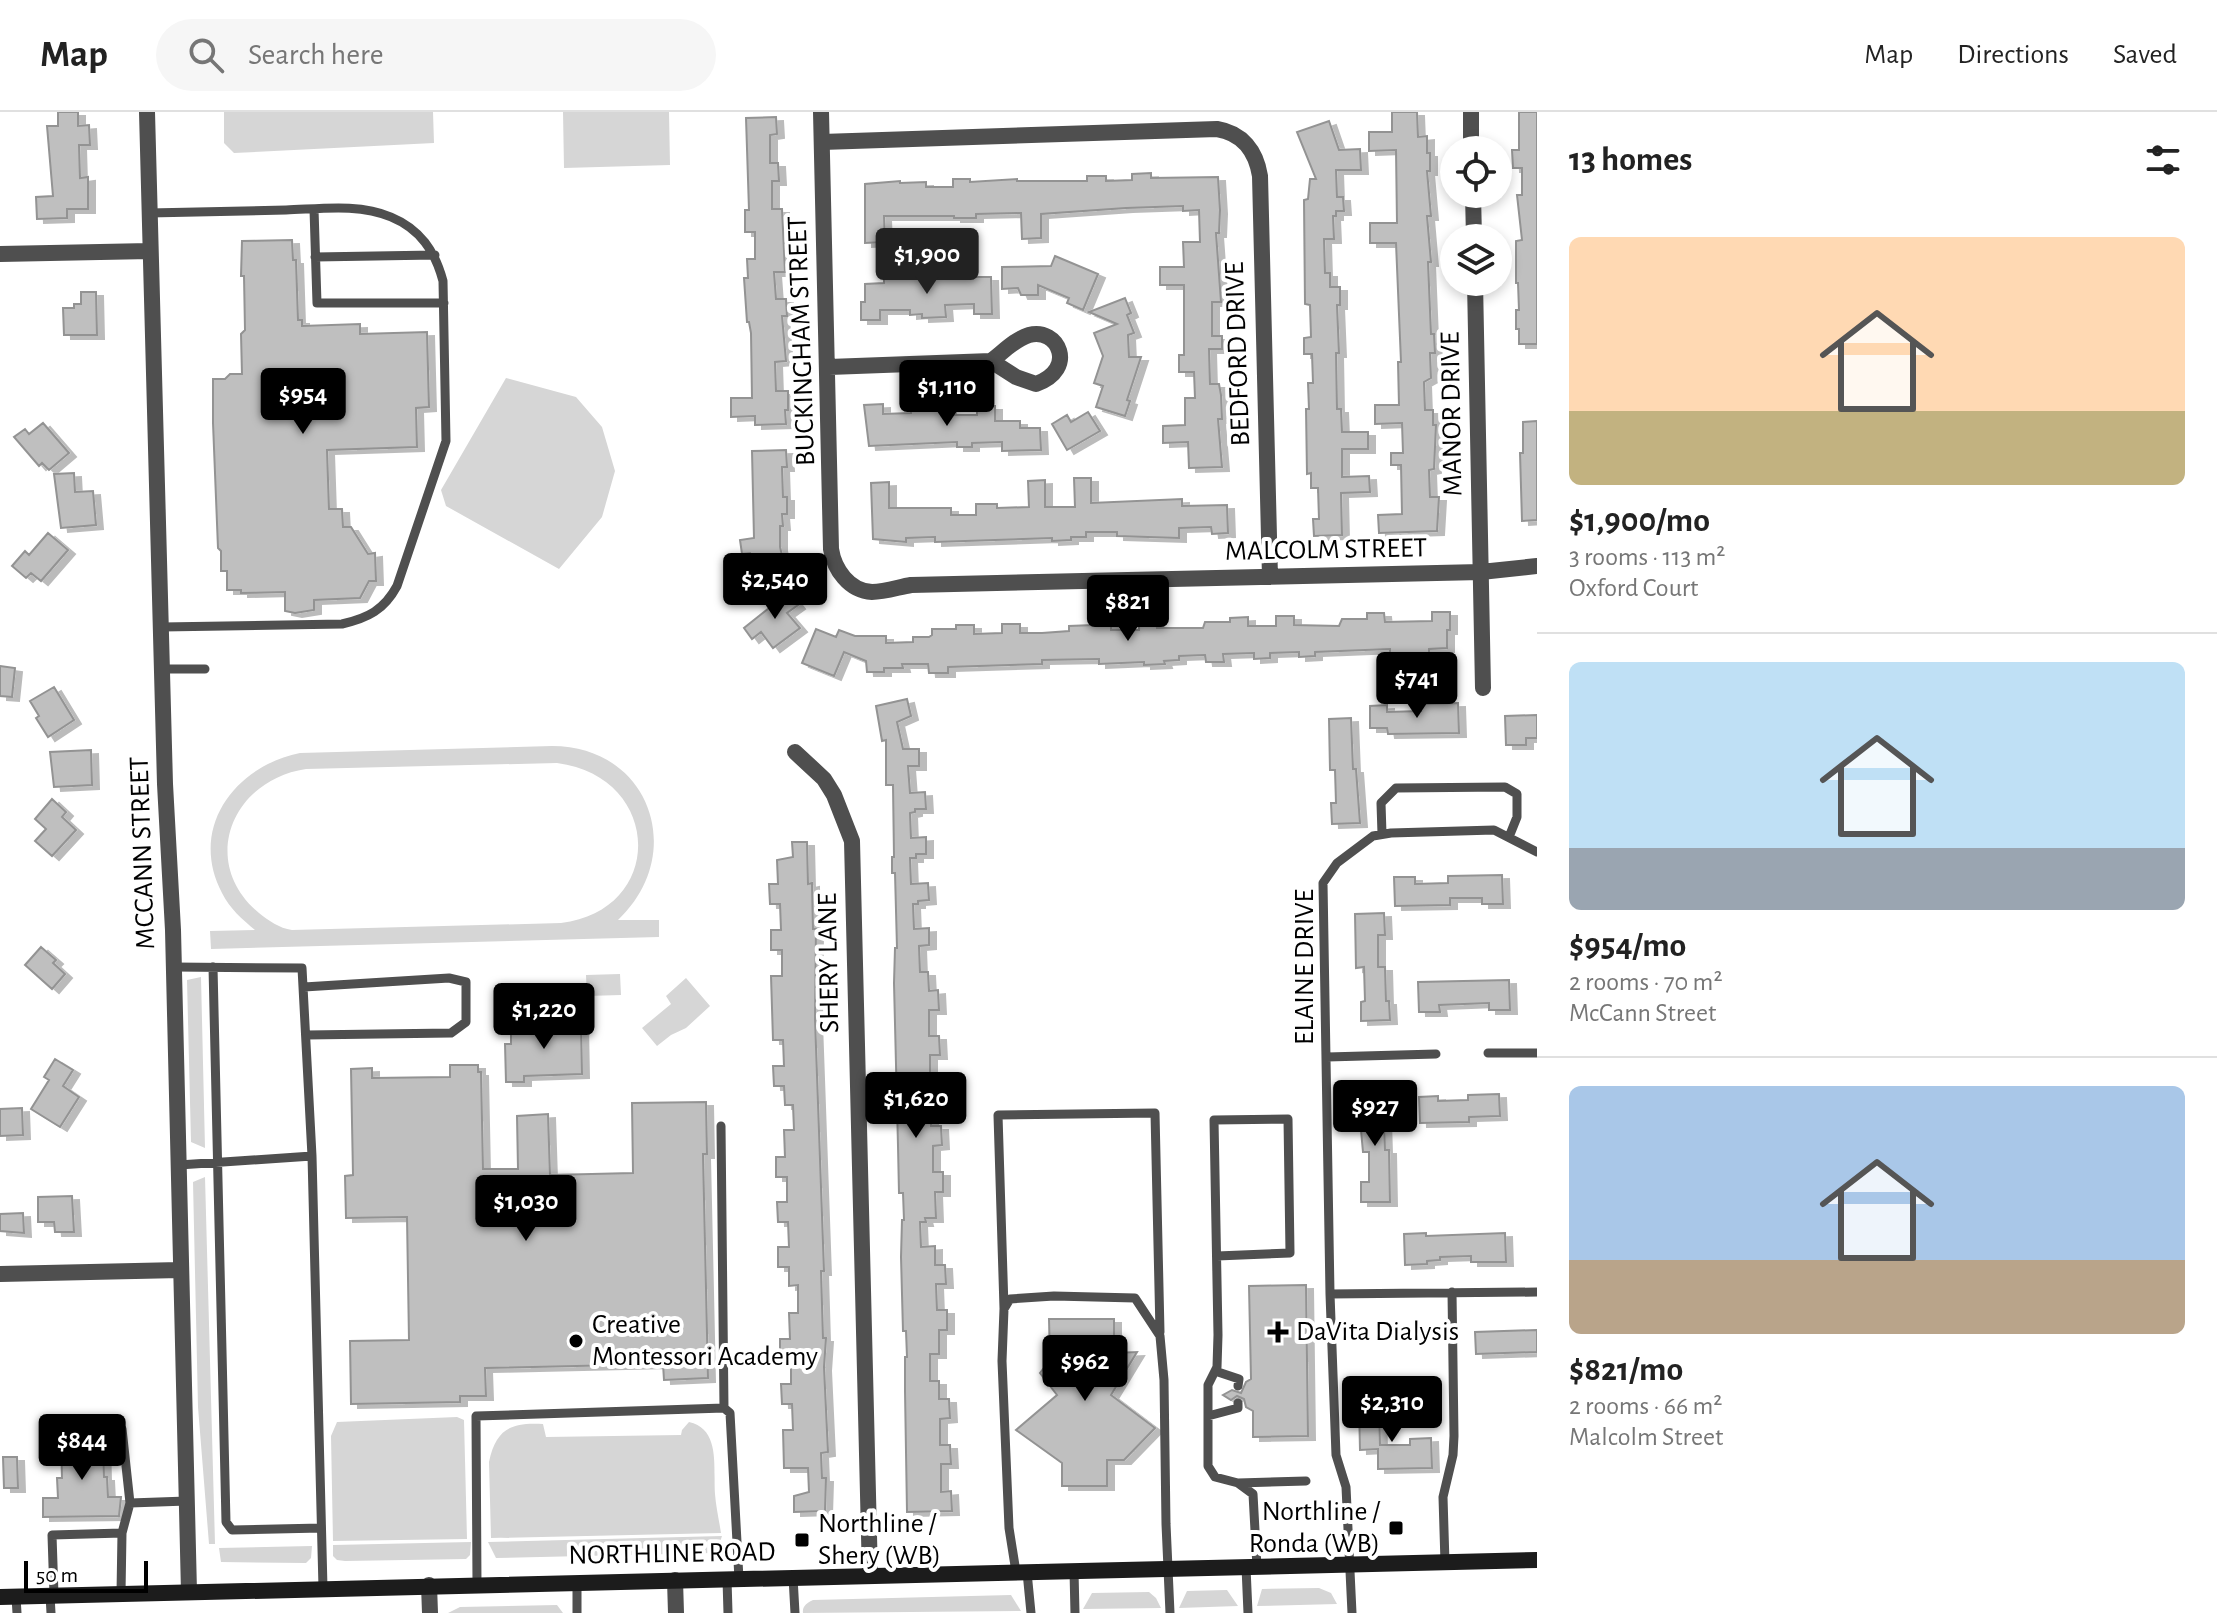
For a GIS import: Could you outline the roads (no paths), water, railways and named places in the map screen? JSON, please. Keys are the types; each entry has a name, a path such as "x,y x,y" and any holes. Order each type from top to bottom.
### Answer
{"main road":[{"name":"NORTHLINE ROAD","path":"11,1602 52,1595 121,1593 1537,1560"}],"street":[{"name":"MCCANN STREET","path":"147,112 189,1592"},
{"name":"BUCKINGHAM STREET","path":"821,112 831,549 836,568"},
{"path":"1471,112 1471,136"},
{"name":"BEDFORD DRIVE","path":"822,142 1217,129 1228,131 1251,149 1260,176 1270,577"},
{"path":"0,254 150,251"},
{"name":"MANOR DRIVE","path":"1475,296 1483,688"},
{"path":"829,367 991,361"},
{"name":"MALCOLM STREET","path":"836,568 854,586 871,592 911,585 1481,572 1537,566"},
{"name":"SHERY LANE","path":"795,752 824,779 834,795 852,841 870,1576"},
{"path":"0,1274 180,1270"},
{"path":"675,1580 676,1613"},
{"path":"429,1585 430,1613"}],"lane":[{"path":"149,213 344,208 382,213 412,230 435,255 443,281 444,303 446,441 397,586 389,601 363,619 342,624 162,627"},
{"path":"314,209 317,303 444,303"},
{"path":"315,257 435,255"},
{"path":"389,601 389,617"},
{"path":"163,669 205,669"},
{"path":"1382,834 1381,803 1396,788 1505,787 1517,794 1517,817 1509,837"},
{"name":"ELAINE DRIVE","path":"1352,1613 1346,1487 1336,1455 1323,883 1337,863 1373,836 1382,834 1494,830 1537,852"},
{"path":"173,967 302,968 312,1156 323,1588"},
{"path":"213,967 226,1522 232,1530 321,1528"},
{"path":"304,987 449,978 466,982 466,1022 451,1033 307,1035"},
{"path":"1488,1053 1537,1053"},
{"path":"1327,1057 1436,1054"},
{"path":"1031,1613 1009,1528 1002,1361 1004,1309 998,1115 1155,1113 1170,1613"},
{"path":"1217,1256 1290,1253 1288,1119 1214,1120 1218,1335 1215,1371 1208,1385 1208,1466 1215,1477 1238,1483 1306,1481"},
{"path":"721,1126 724,1408"},
{"path":"179,1165 312,1156"},
{"path":"1445,1563 1443,1497 1454,1436 1452,1292"},
{"path":"1330,1294 1537,1292"},
{"path":"1004,1309 1010,1299 1054,1296 1135,1298 1160,1336"},
{"path":"1215,1371 1239,1379 1238,1386"},
{"path":"1208,1416 1238,1408 1238,1403"},
{"path":"477,1584 476,1416 724,1408 730,1413 733,1579 728,1613"},
{"path":"121,1593 122,1533 130,1503 122,1429"},
{"path":"1238,1483 1253,1494 1248,1613"},
{"path":"130,1503 187,1501"},
{"path":"51,1613 52,1535 122,1533"},
{"path":"1074,1571 1075,1613"},
{"path":"793,1577 795,1613"},
{"path":"577,1582 577,1613"}],"place":[{"name":"DaVita Dialysis","path":"1278,1332"},
{"name":"Creative Montessori Academy","path":"576,1341"},
{"name":"Northline / Ronda (WB)","path":"1396,1528"},
{"name":"Northline / Shery (WB)","path":"802,1540"}]}
